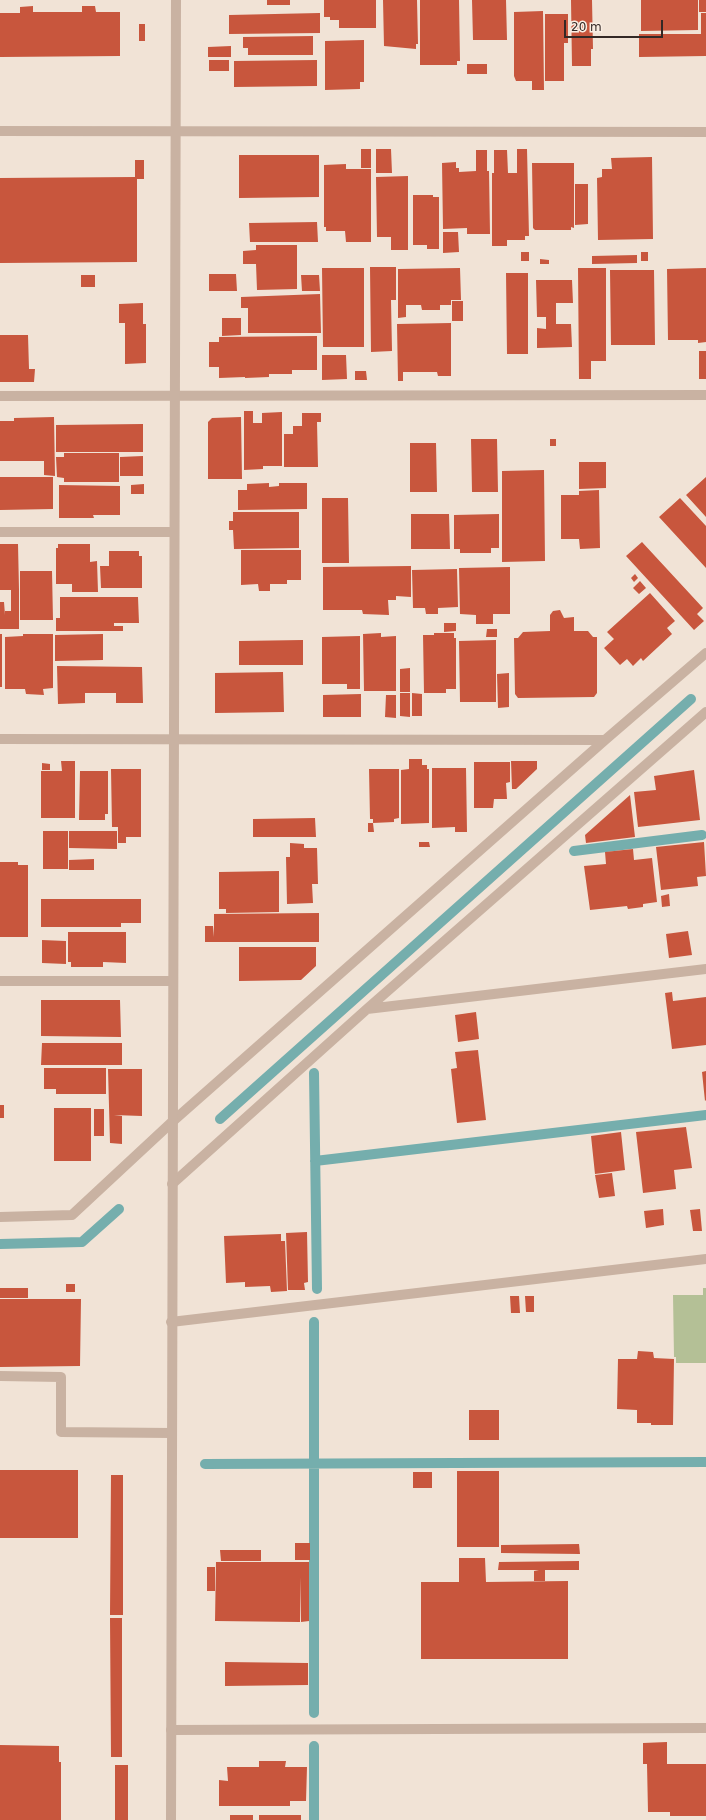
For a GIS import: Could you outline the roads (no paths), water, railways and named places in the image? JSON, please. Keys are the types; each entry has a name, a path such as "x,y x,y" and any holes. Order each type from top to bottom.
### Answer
{"street":[{"path":"171,1820 171,1322 176,0"},
{"path":"0,131 706,132"},
{"path":"0,396 706,395"},
{"path":"0,532 174,532"},
{"path":"0,1217 72,1215 172,1122 605,740 706,653"},
{"path":"172,1184 367,1009 706,712"},
{"path":"0,739 605,740"},
{"path":"367,1009 706,970"},
{"path":"0,981 173,982"},
{"path":"171,1322 706,1258"},
{"path":"0,1376 61,1377 61,1432 171,1433"},
{"path":"171,1730 706,1728"}],"waterway":[{"path":"220,1119 691,699"},
{"path":"574,851 702,835"},
{"path":"314,1073 317,1289"},
{"path":"315,1161 706,1115"},
{"path":"0,1244 82,1242 119,1209"},
{"path":"314,1322 314,1713"},
{"path":"205,1464 706,1462"},
{"path":"314,1746 314,1820"}]}
